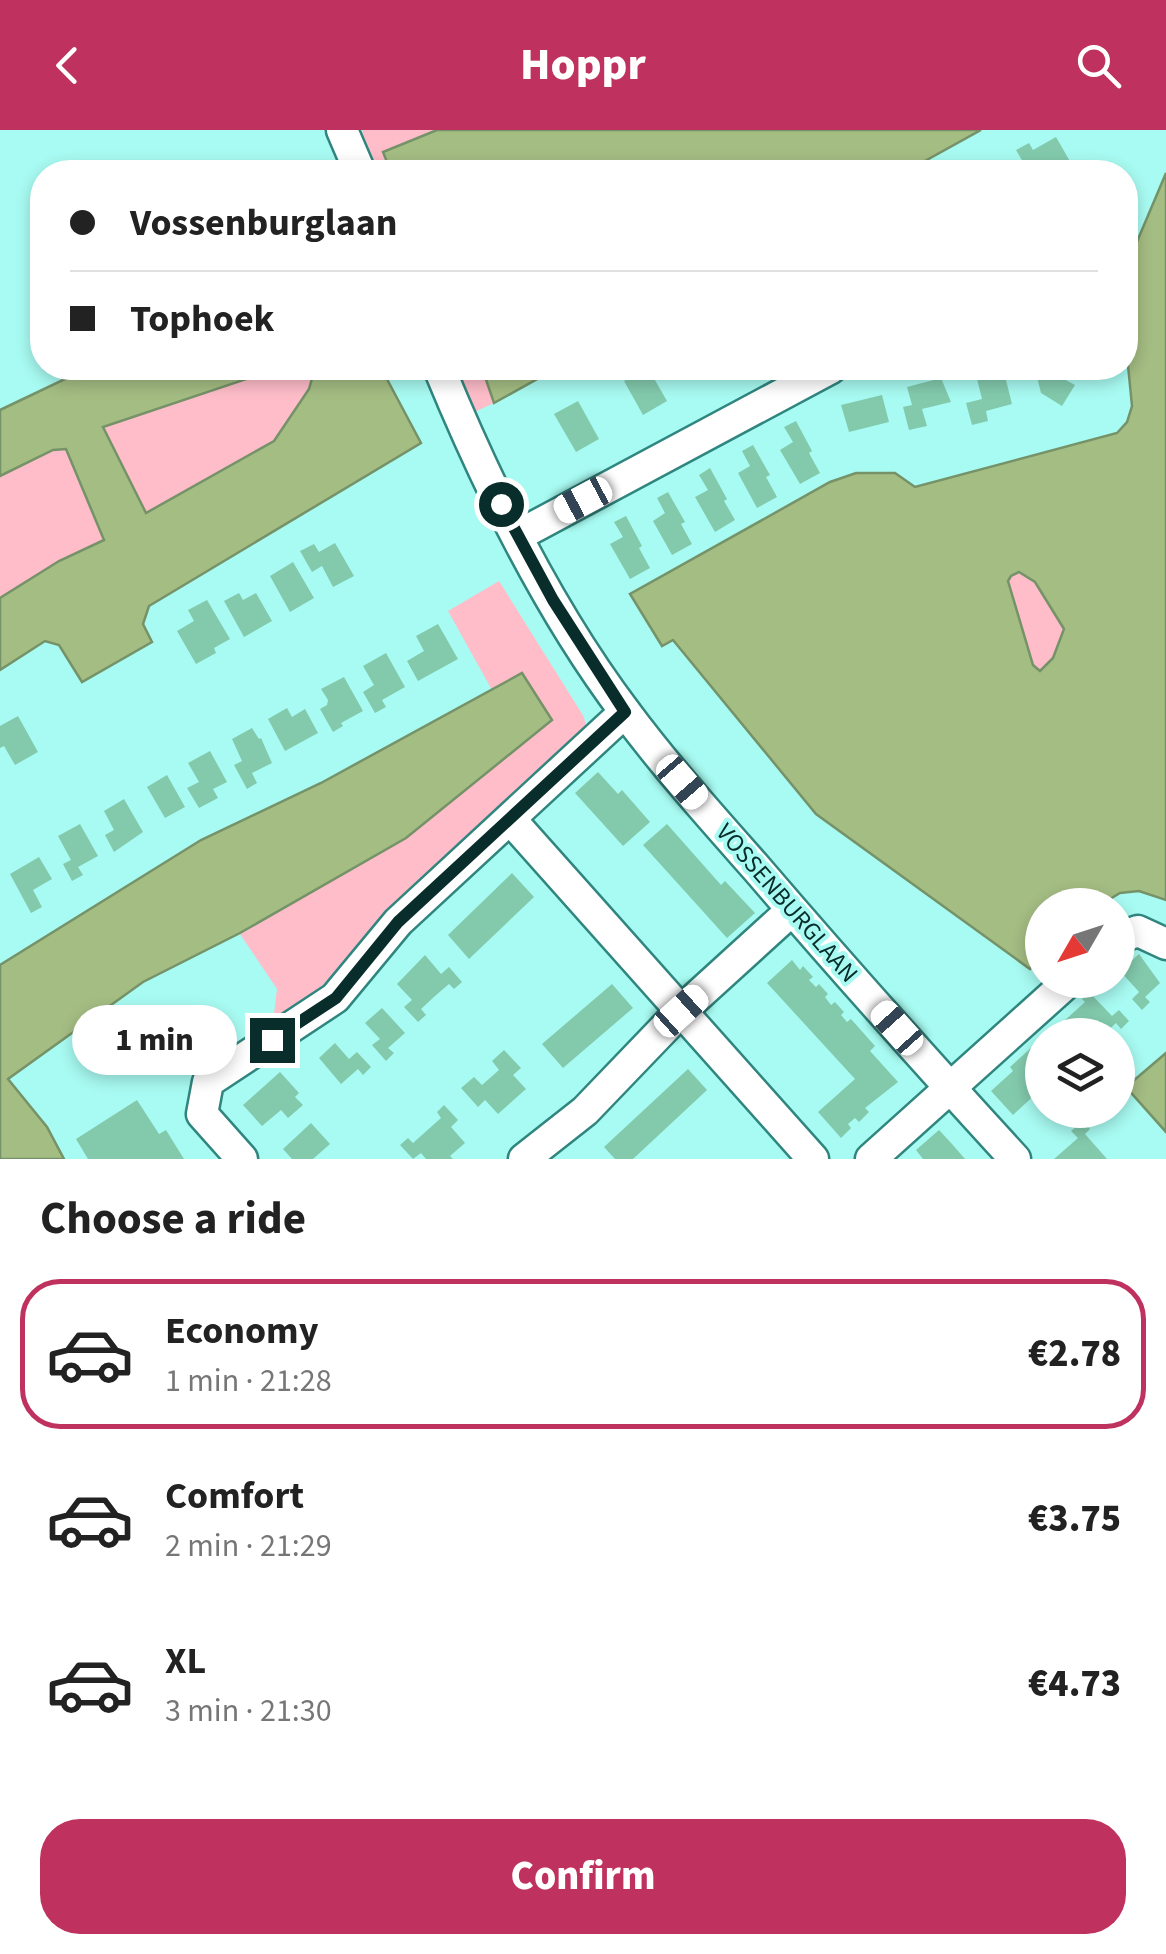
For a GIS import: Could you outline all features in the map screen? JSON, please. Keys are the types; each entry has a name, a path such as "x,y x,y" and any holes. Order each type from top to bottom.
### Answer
{"street":[{"path":"342,130 355,160"},
{"name":"VOSSENBURGLAAN","path":"444,380 517,536 625,712 792,910 1015,1159"},
{"path":"517,536 807,380"},
{"path":"242,1159 202,1114 208,1082 336,998 398,922 625,712"},
{"path":"510,820 813,1159"},
{"path":"524,1159 585,1111 681,1011 792,910"},
{"path":"1135,931 1166,944"},
{"path":"871,1159 1050,998"}],"shaded area":[{"path":"363,130 436,130 384,152 387,160 366,160 360,139"},
{"path":"437,130 981,130 927,160 386,160 383,152"},
{"path":"1166,173 1166,900 1135,891 1135,888 1025,888 1025,965 816,814 673,640 662,646 630,594 830,482 856,473 895,473 915,487 1117,433 1127,422 1132,406 1129,380 1138,380 1138,239","holes":["1019,572 1035,582 1064,629 1053,658 1040,671 1033,665 1008,581"]},
{"path":"63,380 243,380 103,427 146,513 274,441 312,380 387,380 421,443 149,606 143,624 152,642 82,682 59,645 45,641 0,670 0,598 59,561 104,540 66,449 53,450 0,476 0,410"},
{"path":"243,380 312,380 274,441 146,514 103,427"},
{"path":"455,380 486,380 494,403 470,414"},
{"path":"486,380 535,380 494,403"},
{"path":"66,449 104,540 59,561 0,598 0,476 54,450"},
{"path":"1019,572 1034,582 1064,629 1053,658 1039,671 1033,665 1008,581"},
{"path":"499,581 584,717 587,732 401,900 316,992 273,1022 277,989 240,934 406,838 522,673 492,690 448,611"},
{"path":"522,673 552,720 406,838 240,933 143,982 8,1079 47,1127 64,1159 0,1159 0,965 201,840 321,783"},
{"path":"1166,1053 1166,1132 1135,1097 1135,1079"}],"building":[{"path":"1056,137 1069,160 1022,160 1016,150 1029,143 1033,150"},
{"path":"655,380 667,401 643,415 624,381"},
{"path":"942,380 951,402 922,409 927,426 909,430 903,407 912,405 907,387"},
{"path":"977,380 1006,380 1012,404 986,411 988,421 972,425 966,403 982,399"},
{"path":"1038,380 1066,380 1075,385 1062,406 1041,393"},
{"path":"882,395 889,422 849,432 841,405"},
{"path":"578,401 599,439 576,452 554,414"},
{"path":"796,421 820,473 800,484 780,450 793,442 784,427"},
{"path":"753,445 777,497 757,508 738,473 750,466 742,451"},
{"path":"710,468 735,520 715,532 695,497 708,490 699,475"},
{"path":"668,492 692,544 672,555 653,521 665,513 657,498"},
{"path":"626,516 650,568 630,579 610,544 623,537 614,522"},
{"path":"335,543 354,576 333,587 322,566 312,572 300,551 314,544 319,552"},
{"path":"293,562 314,598 290,612 270,576"},
{"path":"239,593 243,600 256,593 272,621 244,637 224,601"},
{"path":"207,600 230,639 196,664 177,631 194,621 188,610"},
{"path":"438,624 458,659 418,681 407,661 424,651 416,636"},
{"path":"386,653 405,687 382,700 386,707 375,713 363,692 374,685 363,666"},
{"path":"344,677 363,711 333,732 320,709 328,700 321,689"},
{"path":"287,708 292,717 305,709 318,733 285,751 268,719"},
{"path":"18,716 38,752 15,765 4,746 0,748 0,726"},
{"path":"252,728 272,763 252,773 257,783 247,789 234,765 242,761 232,739"},
{"path":"210,751 227,782 213,789 218,798 199,808 187,788 199,782 188,763"},
{"path":"598,772 618,794 622,790 650,822 623,846 575,793"},
{"path":"167,775 185,807 165,818 147,787"},
{"path":"124,799 143,832 114,852 105,835 114,830 104,811"},
{"path":"80,824 98,856 78,867 83,875 72,881 63,864 71,860 58,836"},
{"path":"667,824 721,885 725,881 755,913 727,938 643,845"},
{"path":"39,857 52,879 33,890 42,907 31,913 10,874"},
{"path":"512,873 534,897 469,959 448,935"},
{"path":"1139,954 1160,983 1145,997 1150,1002 1142,1010 1132,999 1139,992 1135,988 1135,958"},
{"path":"425,955 441,974 449,967 462,982 454,989 449,984 435,996 421,1009 426,1015 418,1022 404,1007 412,1000 397,984"},
{"path":"792,960 800,970 803,966 813,977 809,980 828,994 825,997 831,1005 835,1002 847,1022 851,1019 875,1046 870,1051 898,1082 865,1108 869,1112 859,1122 855,1118 848,1124 851,1128 841,1138 818,1112 855,1079 767,983"},
{"path":"612,984 633,1008 563,1068 542,1044"},
{"path":"1095,998 1112,1016 1119,1010 1126,1018 1067,1018 1085,1002 1082,999"},
{"path":"382,1008 405,1033 388,1048 394,1053 386,1061 372,1045 380,1039 365,1023"},
{"path":"335,1043 349,1059 357,1052 371,1067 363,1075 358,1069 341,1084 319,1058"},
{"path":"504,1050 521,1068 513,1075 526,1089 498,1114 485,1100 478,1107 461,1088 474,1077 482,1085 490,1078 499,1070 492,1061"},
{"path":"1025,1053 1025,1104 1013,1115 991,1091 1013,1071 1010,1067"},
{"path":"688,1069 707,1090 633,1159 615,1159 604,1147"},
{"path":"280,1072 299,1093 295,1097 303,1105 288,1118 281,1110 262,1126 243,1105"},
{"path":"137,1100 159,1134 166,1130 184,1159 88,1159 76,1139"},
{"path":"444,1105 458,1120 451,1127 465,1143 450,1156 453,1159 426,1159 421,1153 413,1159 400,1145 408,1138 413,1143 441,1118 437,1112"},
{"path":"311,1123 330,1144 313,1159 292,1159 283,1149"},
{"path":"1089,1128 1085,1134 1107,1159 1054,1159 1078,1138 1071,1131"},
{"path":"939,1130 965,1159 923,1159 916,1150"}],"route":[{"path":"272,1040 336,998 398,922 625,712 553,600 501,504"}]}
